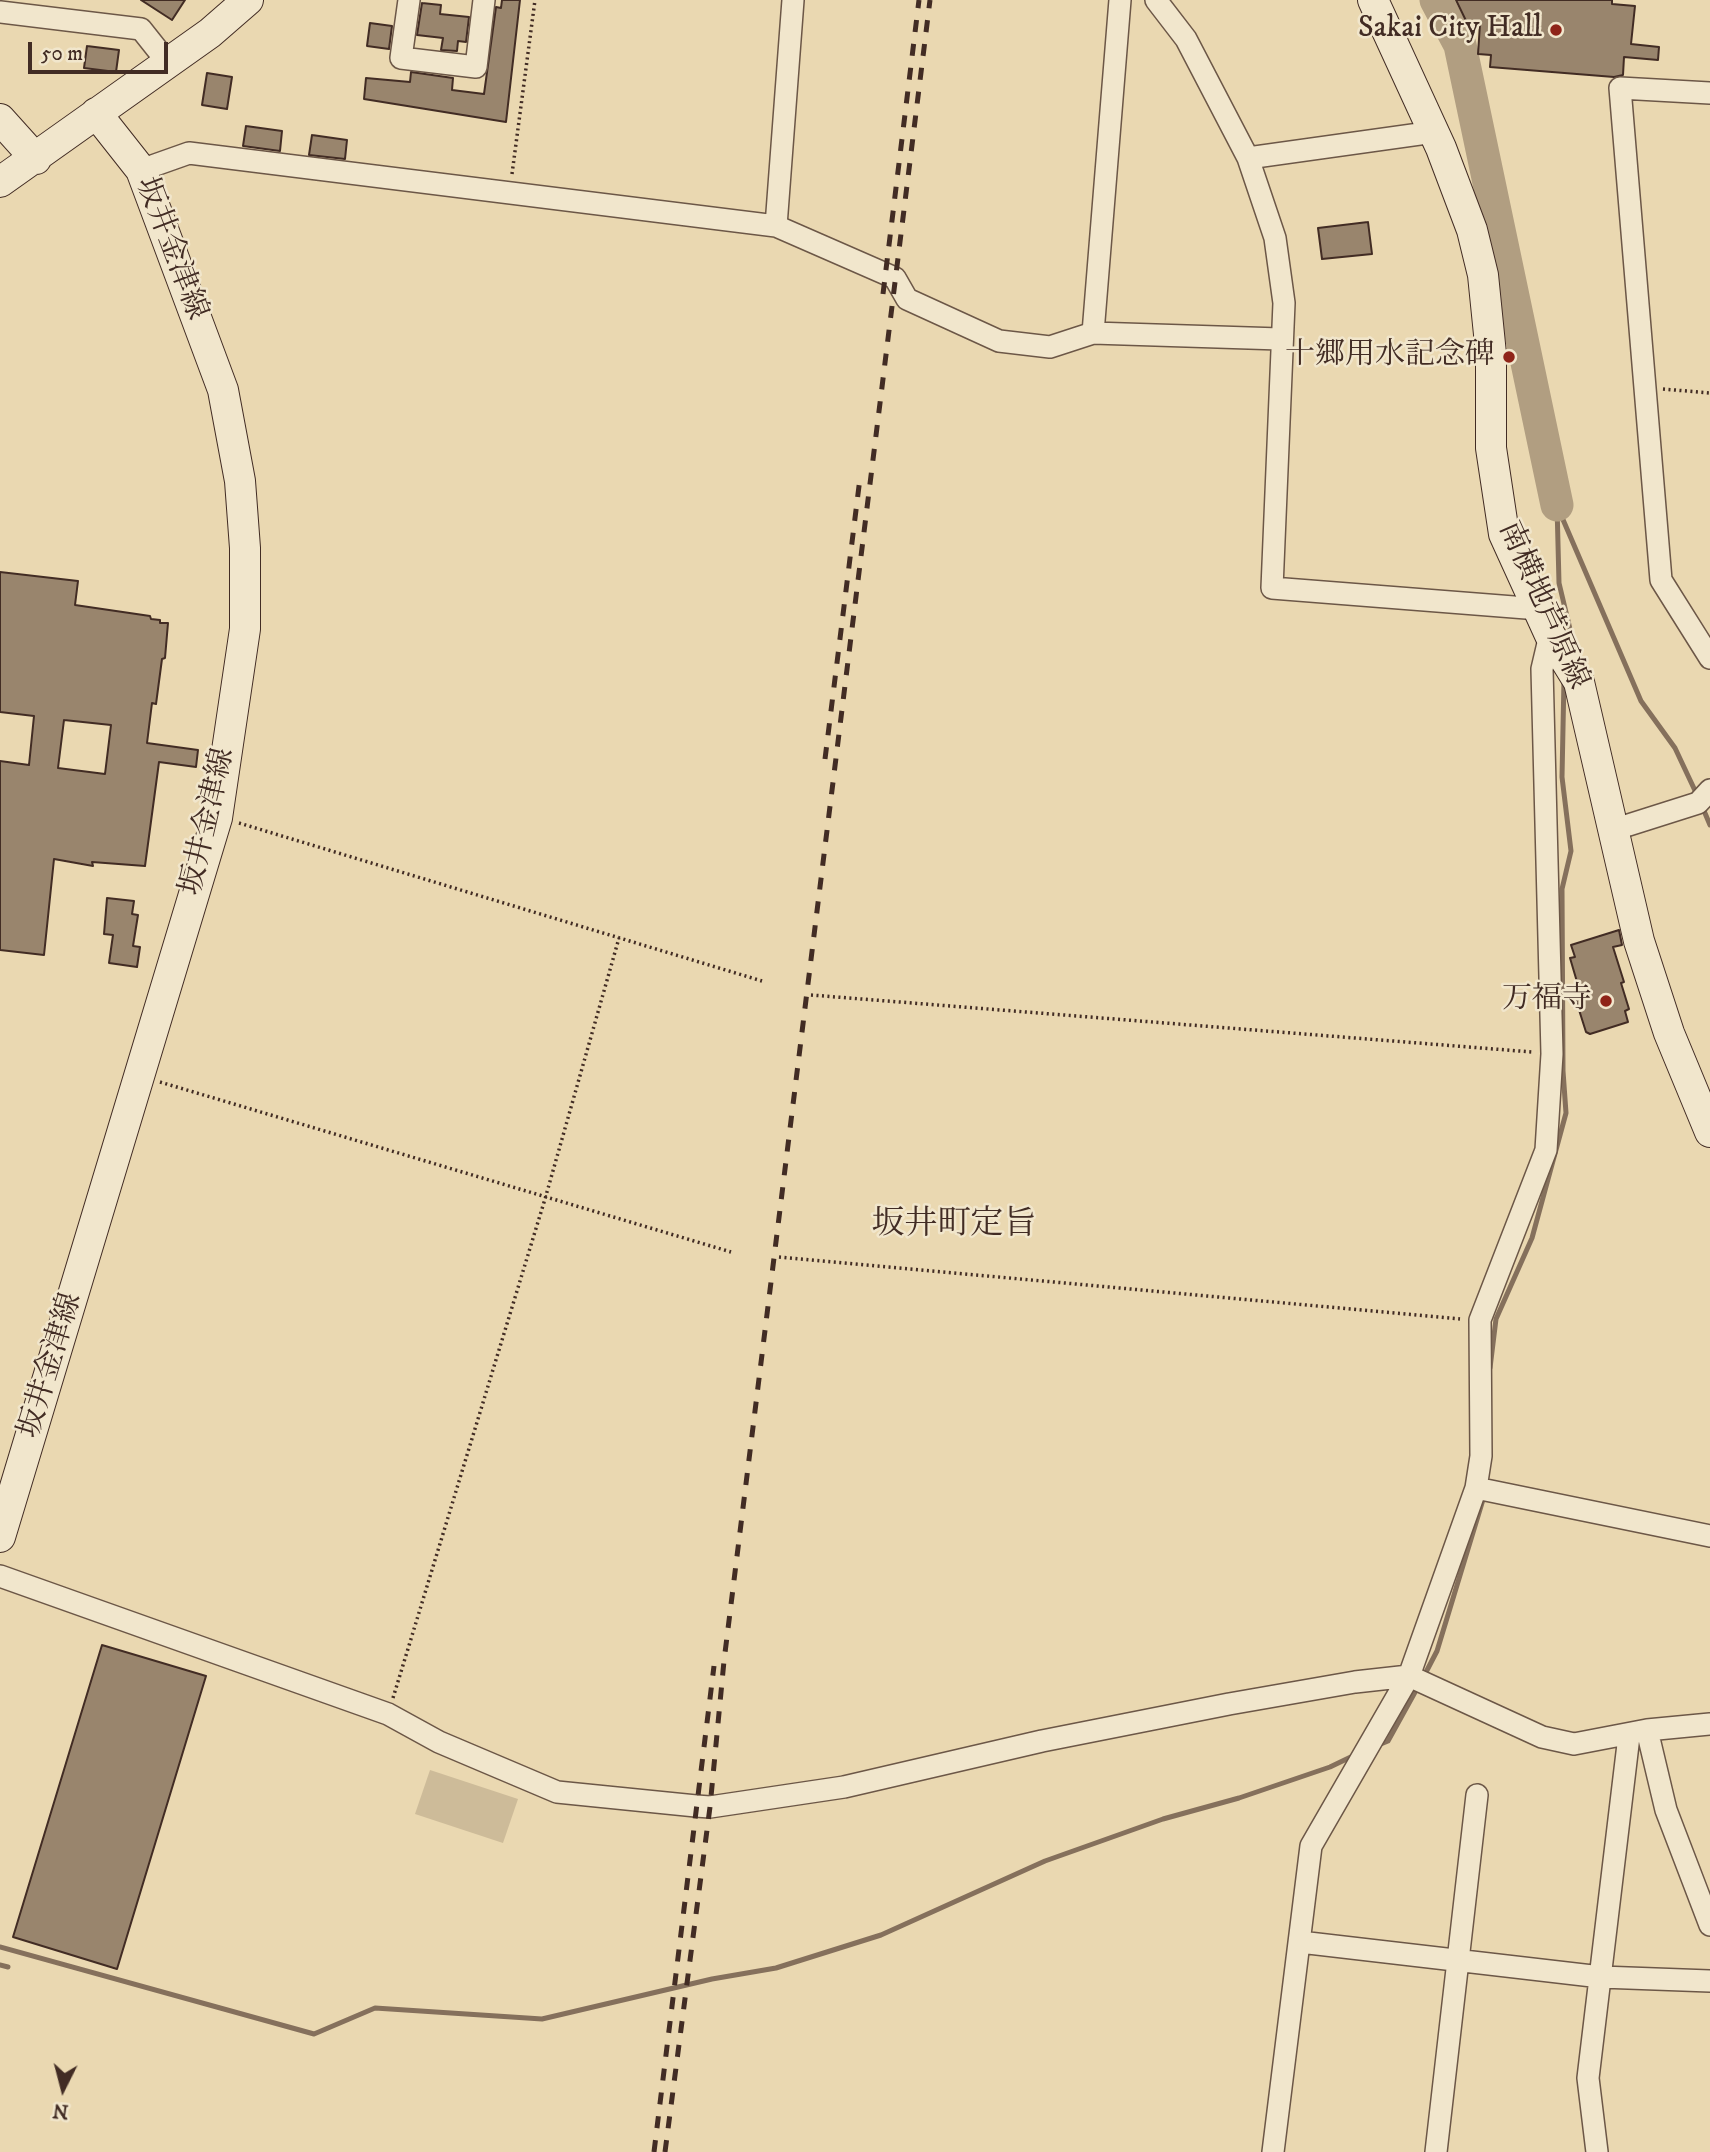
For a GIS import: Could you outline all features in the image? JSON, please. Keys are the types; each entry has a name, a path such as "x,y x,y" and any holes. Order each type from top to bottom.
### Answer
{"main road":[{"path":"0,183 210,33 248,0"},
{"name":"南横地芦原線","path":"1373,0 1434,132 1472,230 1483,275 1491,354 1491,448 1504,534 1557,644 1616,830 1639,941 1669,1032 1710,1131"},
{"name":"坂井金津線","path":"1,1529 141,1076 217,818 244,629 246,548 240,481 223,390 141,170 96,113"},
{"path":"0,119 36,159"}],"street":[{"path":"2,0 0,13 141,29 168,63"},
{"path":"409,0 401,58 476,67 484,0"},
{"path":"776,226 793,0"},
{"path":"1093,333 1120,0"},
{"path":"1156,0 1186,39 1248,158 1275,238 1284,303 1280,340 1278,489 1272,588 1557,644 1542,669 1552,1054 1546,1150 1480,1320 1481,1456 1476,1488 1409,1676 1311,1846 1273,2152"},
{"path":"1710,93 1620,88 1661,580 1710,658"},
{"path":"1248,158 1434,132"},
{"path":"141,170 189,153 776,226 895,278 908,299 999,341 1050,348 1093,333 1280,340"},
{"path":"1616,830 1698,803 1710,790"},
{"path":"1476,1488 1710,1536"},
{"path":"0,1576 388,1714 439,1742 557,1792 710,1807 844,1787 1042,1741 1229,1703 1409,1676 1542,1737 1574,1744 1710,1724"},
{"path":"1638,1733 1710,1925"},
{"path":"1597,2152 1588,2078 1638,1733"},
{"path":"1436,2152 1478,1795"},
{"path":"1300,1942 1601,1977 1710,1981"}],"path":[{"path":"509,193 535,0"},
{"path":"1646,388 1710,393"},
{"path":"217,818 762,981"},
{"path":"388,1714 545,1199 620,939"},
{"path":"811,995 1552,1054"},
{"path":"141,1076 545,1199 731,1252"},
{"path":"779,1256 1480,1320"}],"shaded area":[{"path":"430,1770 518,1799 503,1843 415,1814"}],"building":[{"path":"141,0 185,0 172,20"},
{"path":"502,0 520,0 506,122 364,99 366,78 410,82 411,72 453,78 452,90 484,94 496,7 501,8"},
{"path":"1456,0 1612,0 1612,4 1635,6 1631,44 1659,47 1658,60 1624,57 1623,75 1614,77 1490,67 1491,55 1478,54 1480,24 1470,29"},
{"path":"422,3 441,5 440,14 469,17 466,42 458,41 457,51 441,50 443,38 417,35"},
{"path":"370,23 392,26 389,49 367,46"},
{"path":"87,46 119,50 116,72 84,68"},
{"path":"207,73 232,77 227,109 202,105"},
{"path":"246,126 282,131 280,151 243,146"},
{"path":"312,135 347,140 345,159 309,155"},
{"path":"1368,222 1372,254 1322,259 1318,228"},
{"path":"0,572 78,581 75,605 150,616 151,619 160,620 160,623 168,623 165,658 162,659 156,704 152,703 147,743 198,750 196,767 159,762 145,866 92,862 93,866 54,859 44,955 0,950 0,761 29,765 34,716 0,712","holes":["64,720 111,725 105,774 58,768"]},
{"path":"107,898 134,901 132,914 138,915 133,946 140,947 137,967 109,963 113,935 104,934"},
{"path":"1619,930 1622,945 1613,947 1624,982 1621,983 1629,1009 1625,1011 1628,1022 1590,1034 1586,1032 1574,994 1580,992 1570,958 1575,957 1571,945"},
{"path":"102,1645 206,1676 117,1969 13,1937"}],"waterway":[{"path":"1436,0 1460,45 1557,505"},
{"path":"1557,505 1559,583 1575,650"},
{"path":"1558,508 1641,701 1675,748 1698,797"},
{"path":"1490,1368 1496,1319 1532,1238 1566,1113 1563,1071 1562,889 1571,851 1562,777 1564,679"},
{"path":"1702,806 1710,825"},
{"path":"1424,1676 1437,1651 1485,1493"},
{"path":"1376,1746 1388,1741 1419,1685"},
{"path":"0,1947 314,2034 375,2008 542,2019 712,1979 776,1968 881,1935 1045,1861 1163,1819 1239,1798 1330,1767 1357,1754"},
{"path":"0,1965 8,1967"}],"railway":[{"path":"883,294 919,0"},
{"path":"665,2152 710,1807 724,1661 930,0"},
{"path":"825,759 860,478"},
{"path":"654,2152 714,1666"}],"place":[{"name":"Sakai City Hall","path":"1556,30"},
{"name":"十郷用水記念碑","path":"1509,357"},
{"name":"万福寺","path":"1606,1001"}],"district":[{"name":"坂井町定旨","path":"954,1226"}]}
